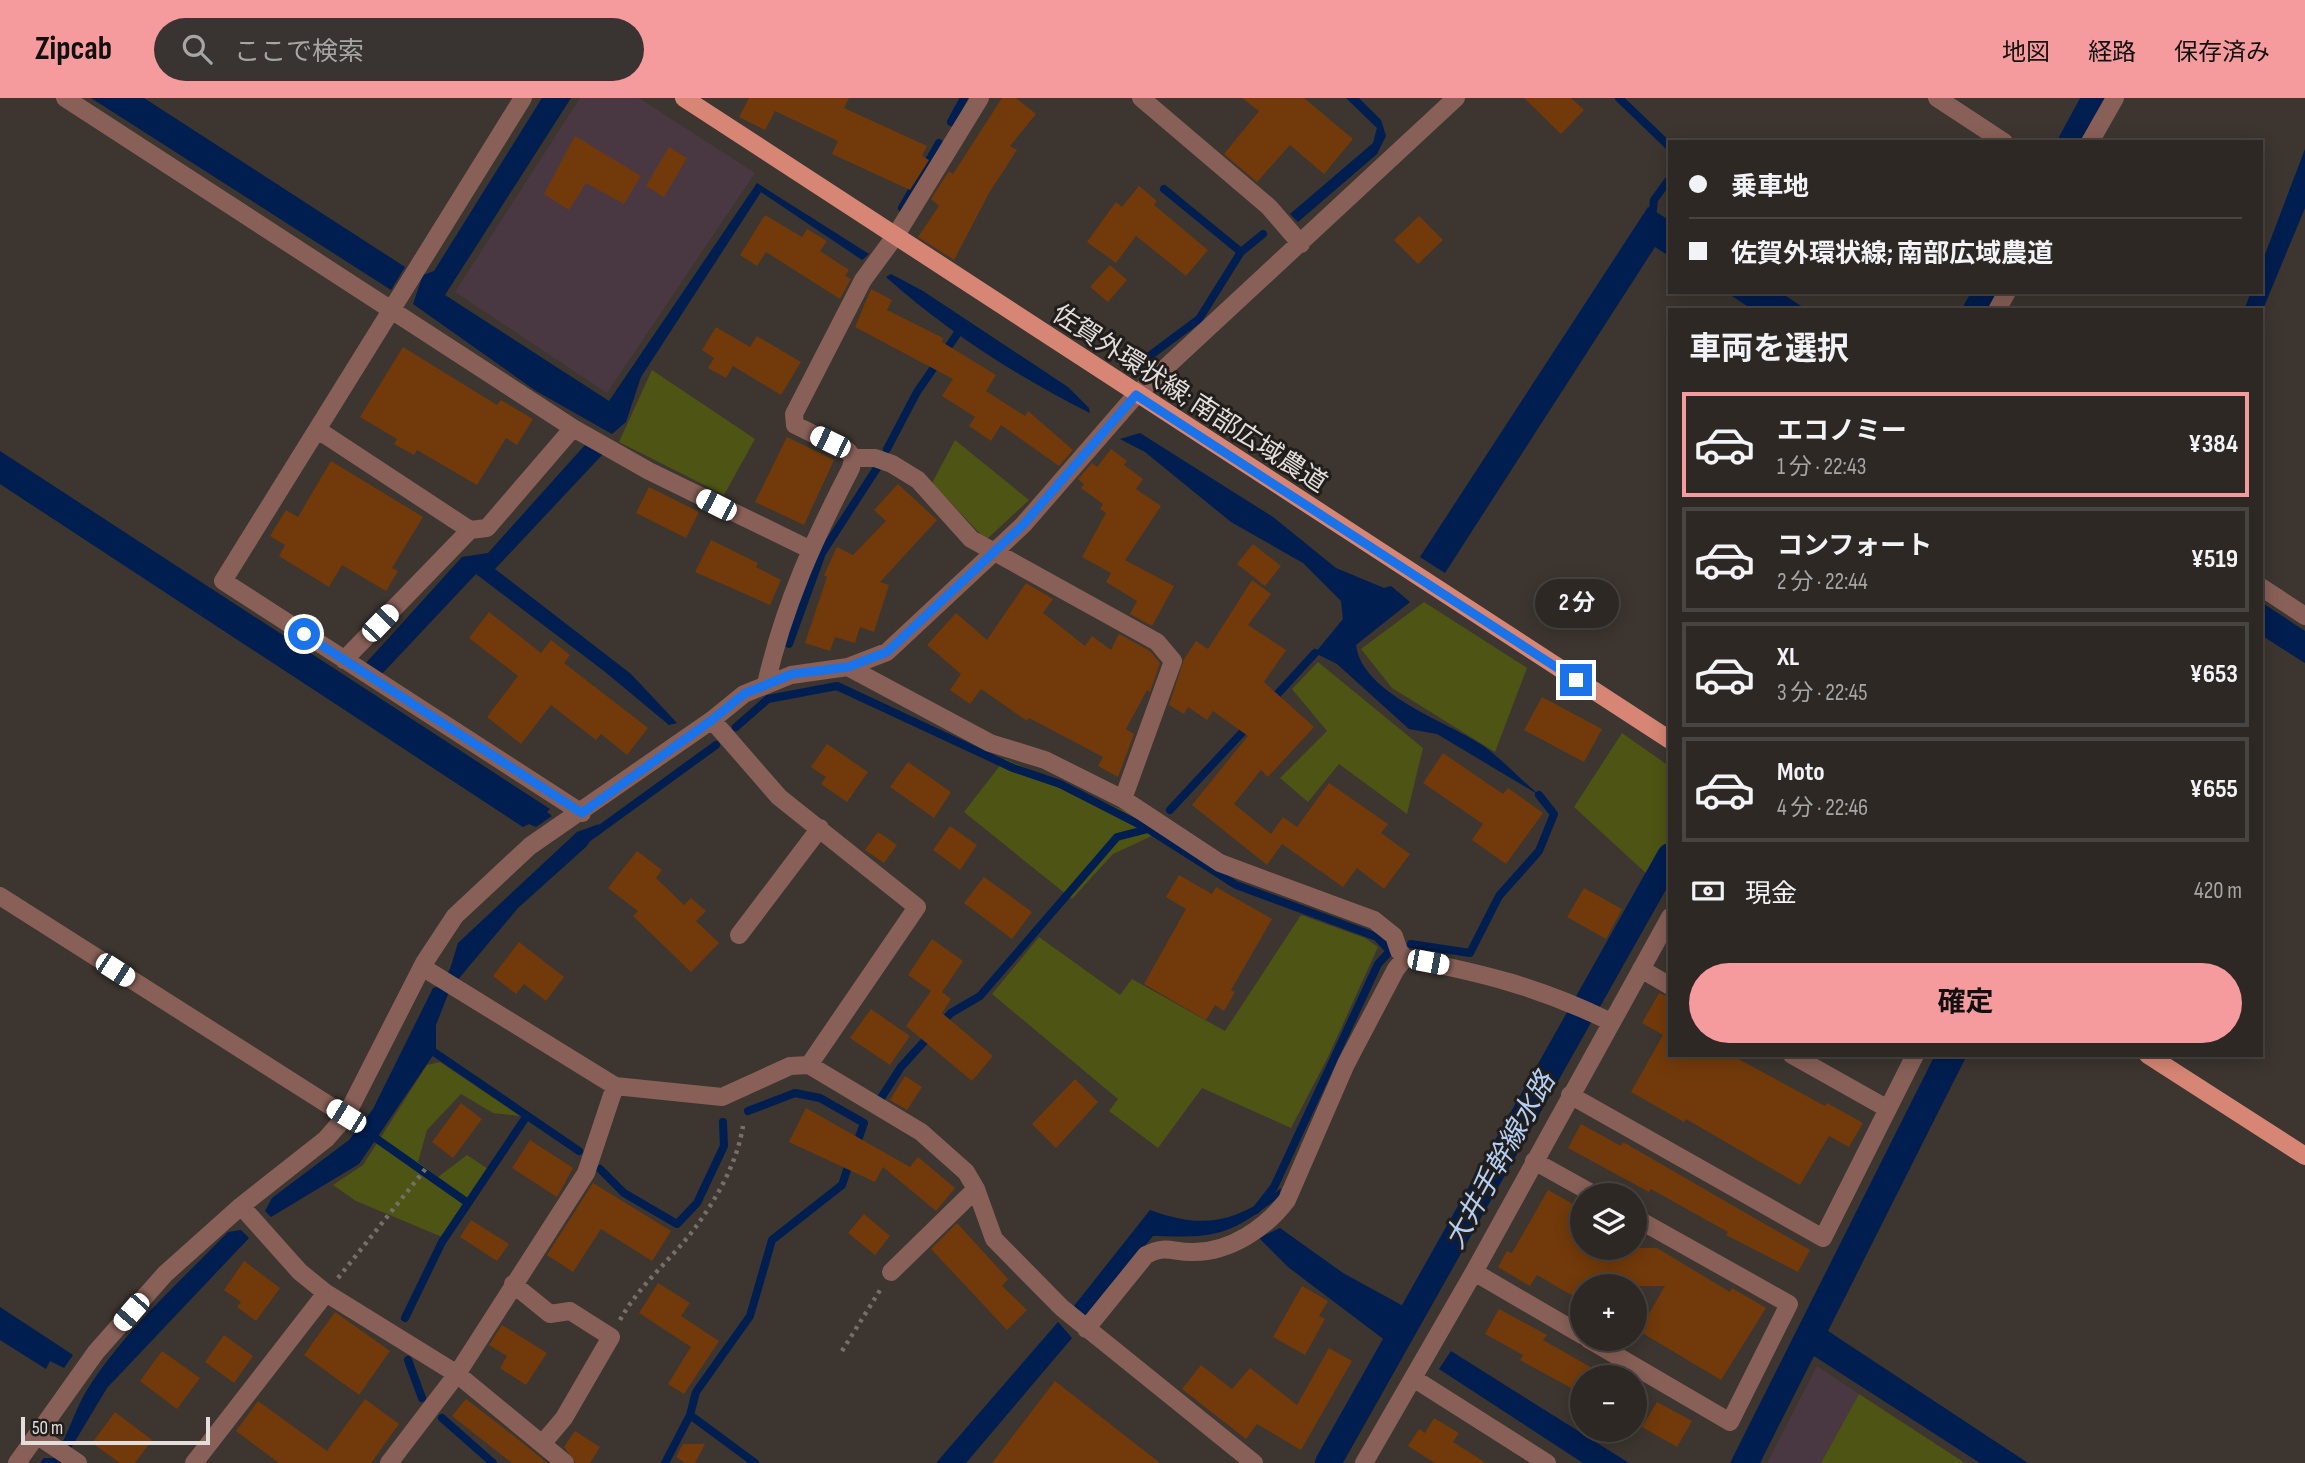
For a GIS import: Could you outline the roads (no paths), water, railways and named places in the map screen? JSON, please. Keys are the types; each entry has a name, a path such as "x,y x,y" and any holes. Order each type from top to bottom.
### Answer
{"main road":[{"name":"佐賀外環状線; 南部広域農道","path":"684,98 1136,395 1668,739"},
{"path":"2151,1057 2303,1151"}],"street":[{"path":"65,98 573,428 671,482 809,549"},
{"path":"523,98 223,581 582,813"},
{"path":"766,684 776,639 809,549 851,468 853,458 848,450 795,425 794,414 863,280 896,235 980,98"},
{"path":"1141,98 1269,207 1301,244"},
{"path":"17,1463 96,1352 165,1274 241,1206 326,1139 346,1116 422,967 455,916 530,846 582,813 744,694 792,674 848,667 887,652 1023,525 1136,395 1456,98"},
{"path":"1937,98 2001,140"},
{"path":"2091,140 2115,98"},
{"path":"344,660 470,530 486,528 573,428"},
{"path":"318,430 470,530"},
{"path":"853,458 875,458 918,480 971,539 1157,642 1173,661 1123,799"},
{"path":"2263,588 2305,616"},
{"path":"848,667 990,743 1045,760 1123,799 1220,863 1374,920 1394,936 1399,951 1405,958 1496,976 1569,1002 1611,1022"},
{"path":"712,720 779,797 917,907 809,1065"},
{"path":"739,935 820,828"},
{"path":"0,896 346,1116"},
{"path":"1364,1463 1475,1272 1668,921"},
{"path":"1086,1329 1146,1255 1160,1248 1194,1252 1234,1244 1277,1214 1287,1200 1346,1064 1405,958"},
{"path":"422,967 615,1086 722,1097 790,1066 809,1065 920,1132 966,1172 976,1189 994,1239 1062,1308 1254,1463"},
{"path":"1641,970 1668,985"},
{"path":"1796,1057 1888,1109"},
{"path":"1570,1095 1823,1237 1914,1057"},
{"path":"388,1463 457,1374 586,1173 615,1086"},
{"path":"1534,1161 1573,1183"},
{"path":"891,1272 976,1189"},
{"path":"241,1206 300,1272 326,1293 457,1374 565,1463"},
{"path":"1609,1351 1730,1422 1788,1304 1647,1224"},
{"path":"1475,1272 1570,1328"},
{"path":"513,1283 550,1314 570,1311 611,1337 564,1418 542,1444"},
{"path":"194,1463 326,1293"},
{"path":"1413,1378 1546,1463"},
{"path":"38,1436 75,1461"}],"water":[{"path":"91,98 144,98 405,267 391,290"},
{"path":"542,98 571,98 445,295 609,401 757,183 869,254 862,260 761,192 641,377 626,422 612,434 536,391 413,304 423,275 434,271"},
{"path":"1346,98 1359,98 1381,120 1386,136 1377,154 1298,222 1290,214 1373,143 1377,128"},
{"path":"2305,149 2305,208 2263,309 2245,308 2250,294 2263,294 2263,260"},
{"path":"1648,207 1668,219 1668,255 1655,247 1445,573 1420,557"},
{"path":"891,274 923,291 1068,387 1089,408 1090,413 1036,384 958,334 886,277"},
{"path":"1729,294 1783,294 1804,308 1750,308"},
{"path":"1140,433 1273,517 1336,568 1384,588 1391,586 1410,602 1356,645 1362,662 1373,678 1389,692 1482,745 1539,795 1437,734 1409,729 1337,664 1315,653 1343,619 1341,601 1303,563 1231,522 1145,452 1120,439"},
{"path":"585,445 603,454 495,569 631,674 677,723 669,725 604,671 476,574 381,675 366,663 462,557 488,553"},
{"path":"0,451 550,809 547,812 552,816 536,827 529,824 523,827 0,484"},
{"path":"2263,603 2305,631 2305,663 2263,636"},
{"path":"599,824 587,846 518,908 450,989 436,1025 436,1051 359,1164 271,1217 265,1211 272,1198 349,1140 373,1109 433,988 440,986 450,969 458,943 577,832"},
{"path":"1934,1057 1966,1057 1828,1331 2028,1463 1980,1463 1814,1356 1760,1463 1730,1463"},
{"path":"1281,1188 1279,1197 1262,1210 1221,1232 1192,1236 1153,1236 1086,1317 1074,1306 1150,1210 1187,1220 1219,1219 1249,1209"},
{"path":"1280,1228 1343,1273 1405,1307 1386,1341 1288,1267 1259,1238"},
{"path":"241,1230 249,1238 107,1388 62,1463 40,1463 44,1458 54,1458 87,1390 135,1327 228,1232"},
{"path":"0,1307 73,1355 64,1368 50,1361 46,1369 0,1340"},
{"path":"1058,1322 1072,1338 966,1463 936,1463"},
{"path":"1451,1351 1570,1426 1570,1442 1596,1442 1629,1463 1583,1463 1439,1369"}],"waterway":[{"path":"951,122 964,98"},
{"path":"1619,98 1668,145"},
{"name":"大井手幹線水路","path":"2072,140 2095,98"},
{"path":"902,208 939,143"},
{"path":"1652,219 1654,200 1668,181"},
{"path":"1164,189 1241,252"},
{"path":"1136,366 1199,319 1241,252 1263,234"},
{"name":"大井手幹線水路","path":"1977,308 1985,294"},
{"path":"887,449 917,392 962,327"},
{"path":"789,644 822,553 879,465"},
{"path":"1272,700 1315,653"},
{"path":"736,727 768,699 837,686 1013,768 1060,784 1148,829 1236,885 1377,937 1390,951 1378,964 1274,1187 1256,1210"},
{"path":"1170,810 1249,725"},
{"path":"585,840 716,745"},
{"path":"1411,944 1470,953 1499,896 1539,851 1554,814 1539,795"},
{"path":"940,1025 951,1013 980,996 1117,837 1148,829"},
{"name":"大井手幹線水路","path":"1328,1463 1668,860"},
{"path":"881,1098 901,1067 931,1034"},
{"path":"428,1048 579,1151"},
{"path":"748,1111 795,1093 820,1098 864,1123 856,1146"},
{"path":"405,1318 442,1242 526,1117"},
{"path":"600,1169 624,1193 677,1224 697,1203 724,1146 723,1122"},
{"path":"367,1132 468,1203"},
{"path":"665,1463 690,1415 696,1392 750,1316 772,1240 842,1185 850,1161"},
{"path":"408,1360 422,1398"},
{"path":"690,1415 755,1463"},
{"path":"442,1418 493,1463"}]}
